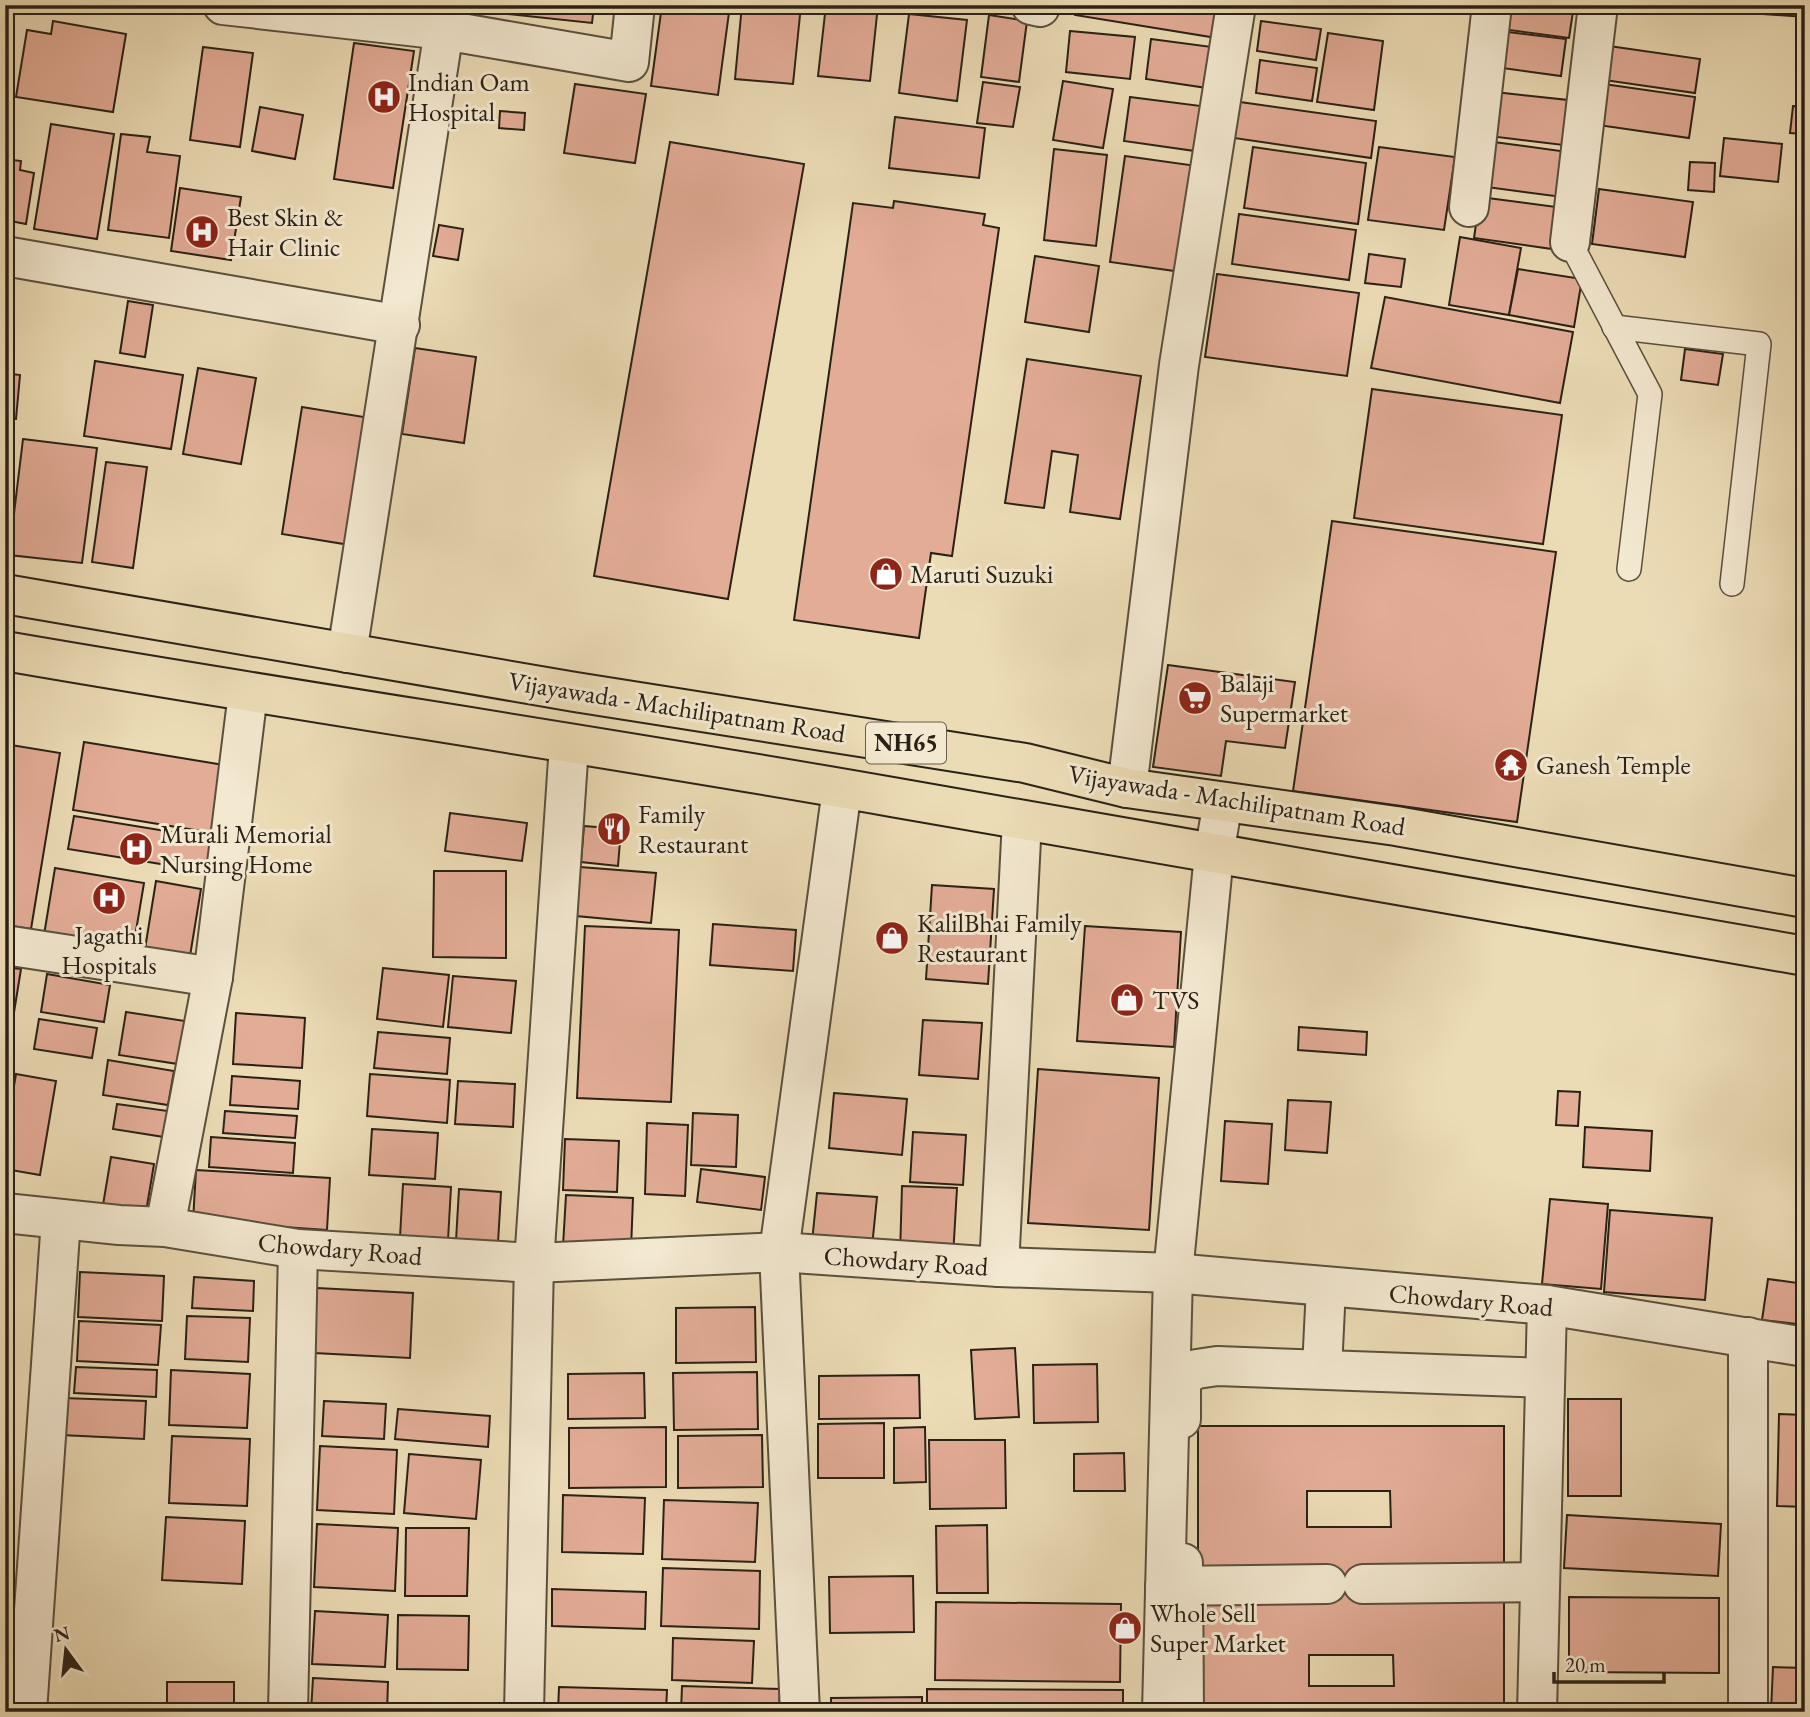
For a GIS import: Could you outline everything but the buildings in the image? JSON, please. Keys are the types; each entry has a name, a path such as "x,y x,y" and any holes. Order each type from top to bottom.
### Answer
{"highway":[{"name":"Vijayawada - Machilipatnam Road","path":"5,594 347,653 1025,763 1127,788 1396,825 1805,898"},
{"name":"Vijayawada - Machilipatnam Road","path":"5,651 842,789 1805,956"}],"street":[{"path":"223,5 444,30 629,62 635,5"},
{"path":"1127,788 1179,365 1236,5"},
{"path":"1469,207 1492,5"},
{"path":"1570,242 1598,5"},
{"path":"347,653 444,30"},
{"path":"5,256 400,325"},
{"path":"165,1227 213,977 248,692"},
{"path":"524,1712 534,1263 569,745"},
{"path":"800,1712 779,1252 842,789"},
{"path":"1184,1712 1174,1586 1173,1273 1214,854 1223,802"},
{"path":"999,1267 1022,820"},
{"path":"5,944 213,977"},
{"name":"Chowdary Road","path":"5,1213 165,1227 299,1249 534,1263 779,1252 999,1267 1173,1273 1547,1305 1805,1347"},
{"path":"27,1712 61,1219"},
{"path":"288,1712 299,1249"},
{"path":"1322,1369 1326,1287"},
{"path":"1537,1712 1547,1305"},
{"path":"1748,1337 1748,1712"},
{"path":"1162,1712 1174,1586 1181,1386 1184,1374 1198,1368 1217,1366 1545,1378"},
{"path":"1174,1586 1540,1582"}],"lane":[{"path":"1570,242 1650,394 1629,569"},
{"path":"1614,327 1759,344 1732,583"}],"place":[{"name":"Indian Oam Hospital","path":"384,97"},
{"name":"Best Skin & Hair Clinic","path":"202,232"},
{"name":"Maruti Suzuki","path":"886,574"},
{"name":"Balaji Supermarket","path":"1195,698"},
{"name":"Ganesh Temple","path":"1511,765"},
{"name":"Family Restaurant","path":"614,829"},
{"name":"Murali Memorial Nursing Home","path":"136,849"},
{"name":"Jagathi Hospitals","path":"109,898"},
{"name":"KalilBhai Family Restaurant","path":"892,938"},
{"name":"TVS","path":"1127,1000"},
{"name":"Whole Sell Super Market","path":"1125,1628"}]}
